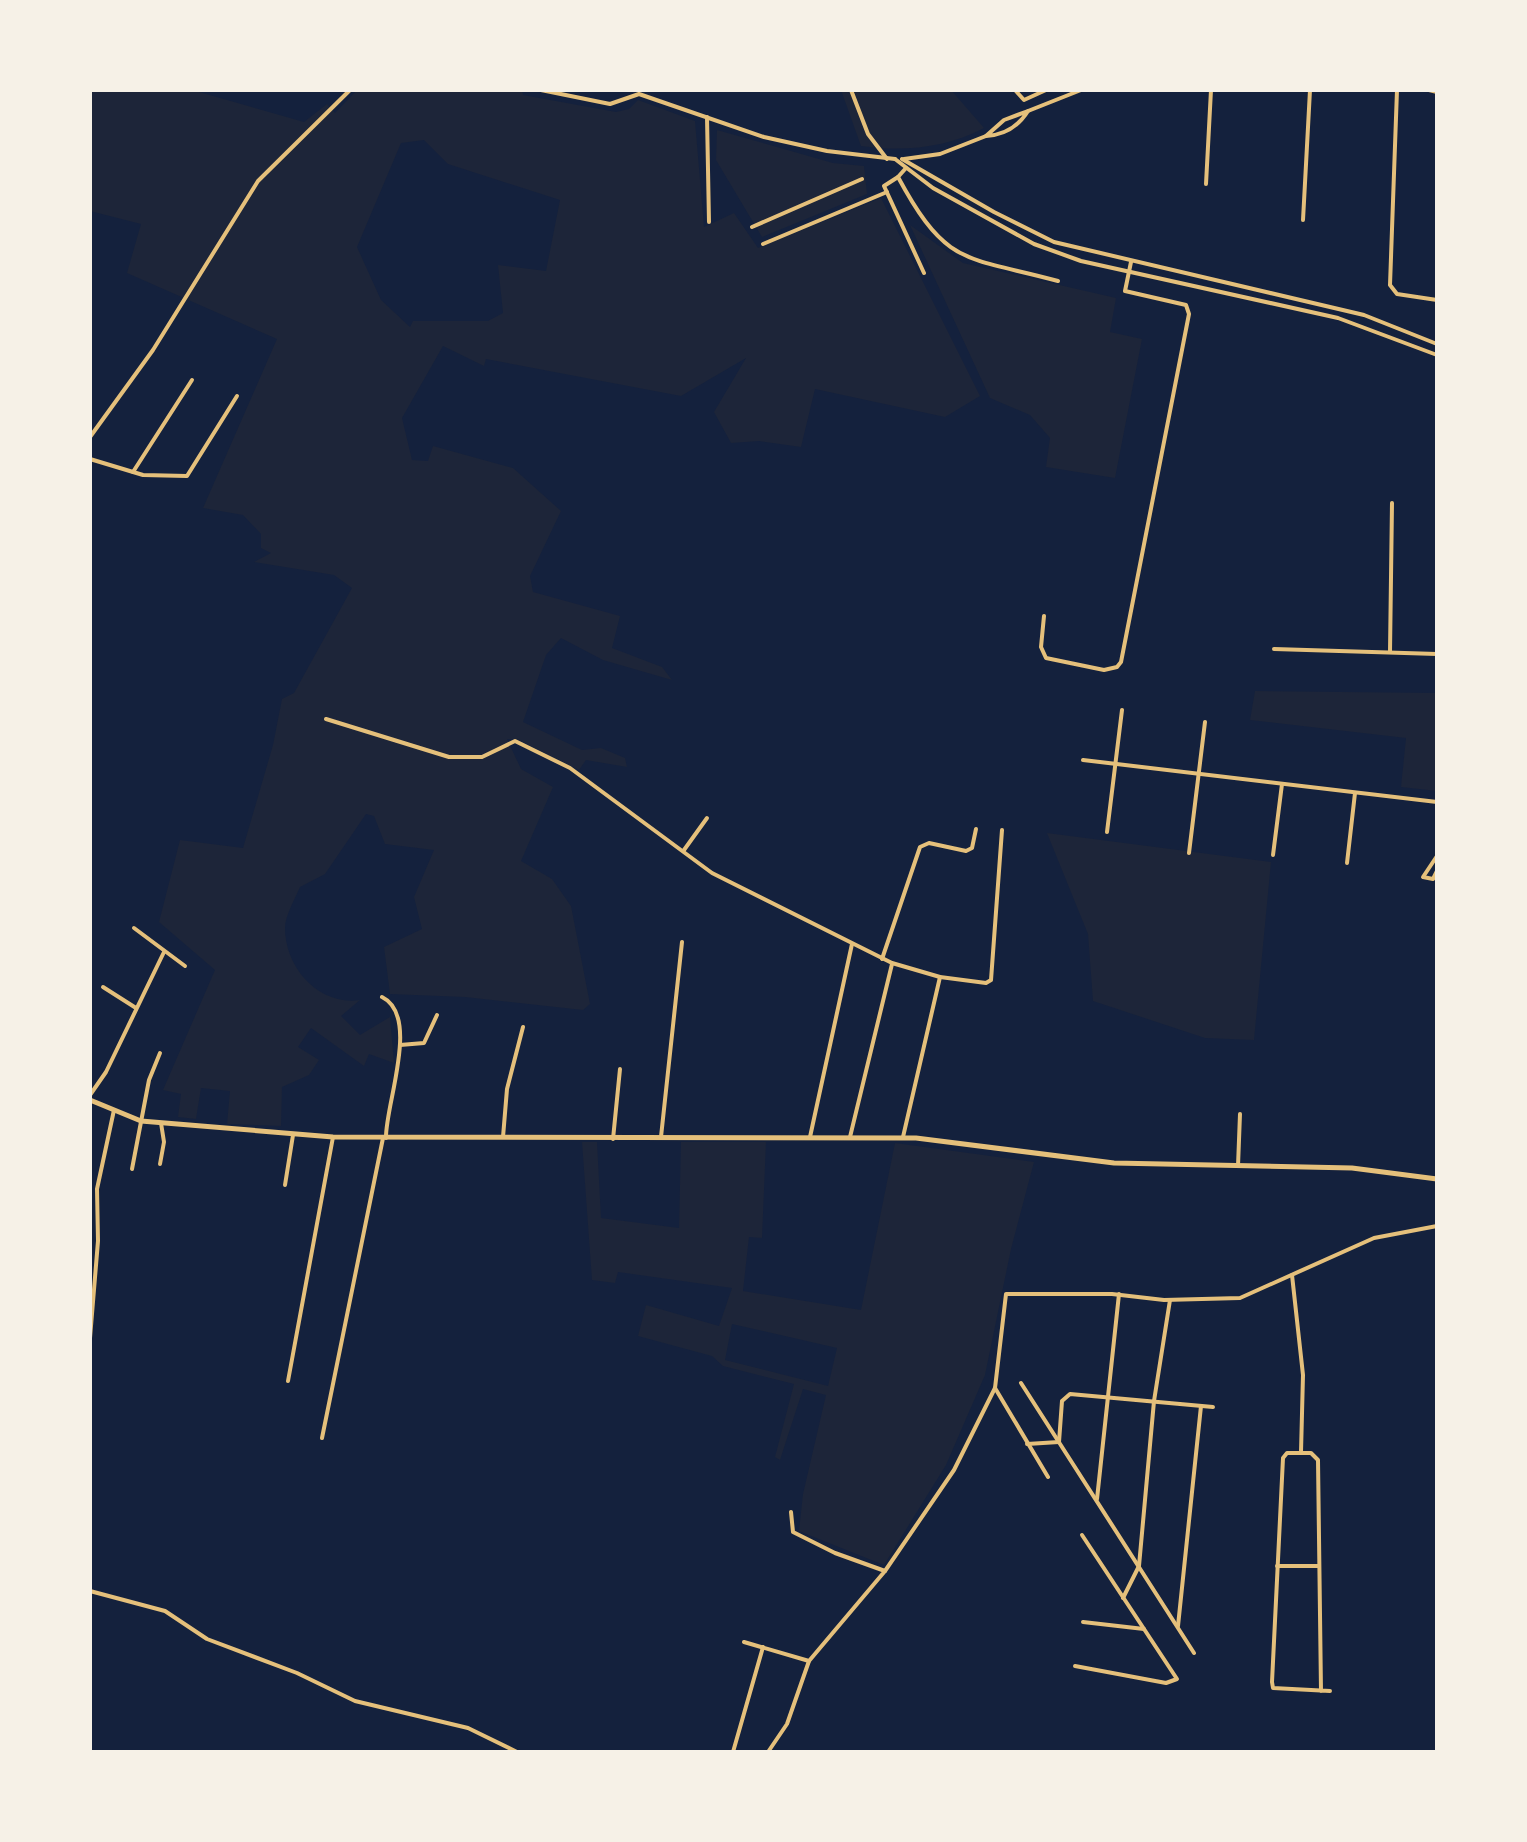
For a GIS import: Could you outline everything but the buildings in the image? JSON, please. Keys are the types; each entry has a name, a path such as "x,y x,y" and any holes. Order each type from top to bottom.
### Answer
{"street":[{"path":"90,437 153,350 258,181 350,90"},
{"path":"541,90 610,104 639,94 764,137 887,159 940,154 986,136 1004,120 1081,90"},
{"path":"851,90 868,134 887,159"},
{"path":"1015,90 1024,100 1046,90"},
{"path":"1206,184 1211,90"},
{"path":"1303,220 1310,90"},
{"path":"1397,90 1390,285 1397,294 1437,300"},
{"path":"1429,90 1437,92"},
{"path":"986,136 996,136 1020,125 1028,111"},
{"path":"707,117 709,222"},
{"path":"895,159 933,188 1034,244 1081,261 1338,318 1437,355"},
{"path":"902,159 1054,242 1364,315 1437,344"},
{"path":"906,168 884,186 924,273"},
{"path":"898,177 917,211 942,243 962,257 1058,281"},
{"path":"752,227 862,179"},
{"path":"763,244 887,192"},
{"path":"1044,616 1041,647 1046,658 1104,670 1117,667 1121,662 1189,314 1186,305 1125,291 1131,262"},
{"path":"133,472 192,380"},
{"path":"90,459 133,472 187,476 237,396"},
{"path":"1389,653 1392,503"},
{"path":"1274,649 1437,654"},
{"path":"1107,832 1122,710"},
{"path":"326,719 449,757 482,757 515,741 528,745 570,768 712,873 882,959 940,977 986,983 991,980 1002,830"},
{"path":"1189,853 1205,722"},
{"path":"1083,760 1437,802"},
{"path":"1273,855 1282,784"},
{"path":"1347,863 1355,793"},
{"path":"684,850 707,818"},
{"path":"882,959 920,847 929,843 966,851 972,848 976,829"},
{"path":"1437,856 1423,877 1433,879 1437,871"},
{"path":"134,928 185,966"},
{"path":"661,1140 682,942"},
{"path":"810,1137 852,944"},
{"path":"164,952 106,1072 90,1098 141,1121 333,1137 661,1140 903,1137 1114,1163 1378,1170 1437,1179"},
{"path":"850,1137 892,963"},
{"path":"903,1137 940,977"},
{"path":"103,987 136,1008"},
{"path":"322,1438 384,1138 385,1116 398,1072 400,1045 393,1004 382,997"},
{"path":"400,1045 424,1043 437,1015"},
{"path":"503,1137 507,1089 523,1027"},
{"path":"132,1169 149,1080 160,1053"},
{"path":"613,1139 620,1069"},
{"path":"90,1338 98,1241 97,1189 114,1110"},
{"path":"1238,1166 1240,1114"},
{"path":"160,1164 164,1142 161,1123"},
{"path":"285,1185 293,1135"},
{"path":"288,1381 333,1137"},
{"path":"768,1752 787,1724 809,1661 885,1571 954,1470 995,1388 1006,1294 1119,1294 1170,1300 1240,1298 1374,1238 1437,1226"},
{"path":"1292,1275 1303,1375 1301,1452"},
{"path":"1097,1501 1119,1294"},
{"path":"1123,1598 1139,1566 1154,1401 1170,1300"},
{"path":"1021,1383 1194,1653"},
{"path":"995,1388 1048,1477"},
{"path":"1059,1442 1065,1395 1213,1407"},
{"path":"1178,1627 1201,1406"},
{"path":"1027,1444 1059,1442"},
{"path":"1321,1691 1318,1460 1311,1453 1287,1453 1283,1458 1273,1688 1321,1691 1330,1691"},
{"path":"791,1512 793,1532 835,1553 885,1571"},
{"path":"1075,1666 1175,1683 1177,1679 1082,1535"},
{"path":"1277,1566 1320,1566"},
{"path":"90,1591 165,1611 207,1639 297,1673 355,1701 468,1728 517,1752"},
{"path":"1083,1622 1144,1629"},
{"path":"744,1642 809,1661"},
{"path":"733,1752 763,1647"}],"shaded area":[{"path":"90,90 192,90 304,122 327,104 335,113 357,90 522,90 523,95 616,112 629,109 638,100 695,121 704,227 734,213 758,248 881,198 980,396 945,417 815,389 801,447 759,441 731,443 714,412 746,358 681,396 486,359 484,366 443,346 402,418 412,460 428,461 433,446 513,468 561,511 530,576 533,592 620,616 612,648 662,667 672,680 603,660 561,638 546,655 523,722 582,750 601,748 625,758 627,767 586,760 579,770 519,740 507,739 521,769 553,787 521,861 552,879 571,906 590,1004 583,1010 465,997 390,994 384,947 422,929 414,897 434,850 385,844 374,816 366,814 325,874 300,887 285,928 291,957 307,981 331,997 360,1000 341,1016 360,1035 390,1017 394,1063 369,1054 364,1066 311,1028 298,1047 319,1060 309,1075 282,1087 281,1126 227,1124 230,1091 201,1088 196,1119 178,1117 181,1094 163,1090 215,970 159,922 180,840 243,848 273,745 282,699 294,693 352,588 334,575 254,562 271,553 261,548 261,534 243,515 203,508 277,339 127,273 141,224 90,211","holes":["424,140 448,164 560,200 546,271 498,265 503,313 488,321 413,321 410,327 381,300 357,247 401,143"]},
{"path":"841,90 951,90 984,128 955,140 924,147 893,149 861,146"},
{"path":"717,130 833,163 864,166 867,194 762,237 716,160"},
{"path":"910,225 963,263 1116,298 1110,332 1142,339 1115,478 1046,467 1050,438 1030,415 990,398"},
{"path":"1255,691 1437,693 1437,791 1401,787 1406,738 1250,720"},
{"path":"1047,833 1271,862 1254,1040 1205,1038 1093,1001 1088,934"},
{"path":"582,1142 597,1142 601,1218 679,1228 681,1142 766,1142 762,1238 749,1237 743,1291 861,1310 895,1143 1034,1162 1011,1249 985,1375 946,1465 884,1565 799,1531 803,1494 826,1395 803,1389 780,1460 775,1457 794,1384 723,1366 712,1356 638,1336 646,1305 719,1326 732,1288 618,1272 615,1283 592,1280","holes":["732,1324 837,1348 828,1386 725,1360"]}]}
